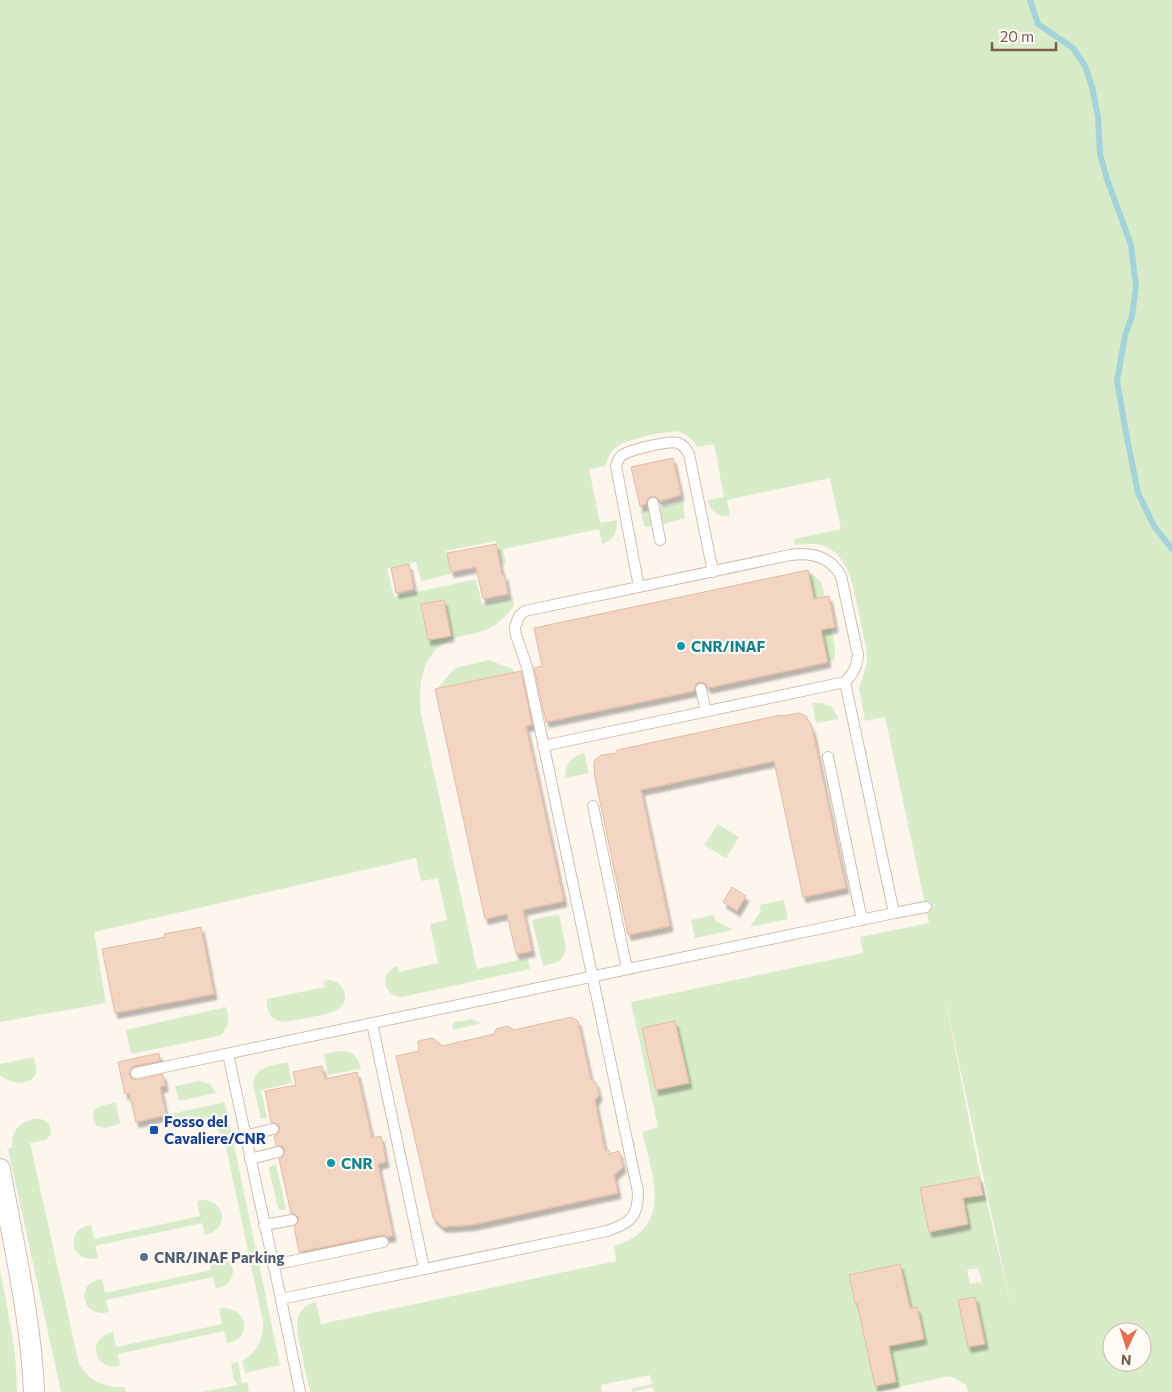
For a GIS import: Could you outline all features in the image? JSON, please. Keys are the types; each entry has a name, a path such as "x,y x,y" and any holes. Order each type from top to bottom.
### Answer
{"street":[{"path":"0,1170 26,1314 34,1392"}],"lane":[{"path":"639,587 616,466 626,453 669,442 682,444 689,454 713,572"},
{"path":"653,503 660,540"},
{"path":"281,1299 607,1230 624,1225 634,1216 638,1204 638,1192 543,746 527,667 516,635 515,626 519,616 525,611 804,553 815,555 836,567 841,576 858,655 857,665 852,675 845,682 543,746"},
{"path":"845,682 894,913"},
{"path":"701,689 706,711"},
{"path":"828,757 862,920"},
{"path":"592,806 628,969"},
{"path":"136,1073 926,907"},
{"path":"372,1023 424,1268"},
{"path":"228,1054 300,1392"},
{"path":"245,1136 273,1129"},
{"path":"250,1159 278,1152"},
{"path":"264,1225 292,1220"},
{"path":"273,1265 383,1242"}],"green space":[{"path":"0,0 1172,0 1172,1392 968,1392 966,1385 950,1376 876,1392 654,1392 652,1387 632,1392 631,1389 652,1384 650,1375 601,1385 602,1392 310,1392 297,1330 299,1316 308,1305 316,1302 321,1324 616,1261 614,1246 633,1238 645,1227 652,1214 655,1199 651,1166 642,1132 658,1127 631,1002 863,953 860,937 929,923 885,717 865,721 859,689 867,662 867,653 850,578 846,567 832,550 810,544 795,545 794,539 841,529 830,478 727,500 730,516 722,516 713,511 708,500 724,497 714,444 697,447 690,438 675,431 638,438 616,448 605,466 589,469 600,523 617,520 614,535 610,540 602,544 599,529 503,549 506,564 502,565 496,541 446,551 451,574 421,581 416,562 387,568 394,597 476,579 482,604 513,598 514,605 511,610 495,625 476,633 453,639 442,644 434,652 424,670 421,681 420,703 477,969 528,958 530,969 402,997 390,993 385,984 385,979 391,969 397,966 399,972 438,963 430,924 447,920 438,878 421,881 416,858 94,932 106,1003 0,1022","holes":["943,989 1011,1306 978,1164","979,1177 982,1195 963,1198 968,1224 929,1231 920,1188","900,1264 906,1292 855,1303 849,1275","978,1268 982,1282 970,1284 967,1270","974,1297 984,1344 968,1347 958,1300","917,1307 923,1339 868,1351 860,1319","870,1359 896,1382 875,1386"]},
{"path":"683,502 685,518 663,524 659,508"},
{"path":"649,509 653,526 646,527 641,511"},
{"path":"808,570 821,582 825,597 814,599"},
{"path":"831,628 835,656 833,661 828,662 821,630"},
{"path":"489,660 513,669 514,672 437,689 455,668"},
{"path":"812,703 821,703 832,707 839,719 816,723"},
{"path":"584,753 589,773 565,778 566,769 572,759"},
{"path":"718,824 739,837 726,858 704,845"},
{"path":"784,900 788,919 750,927 761,911 759,905"},
{"path":"559,914 566,948 565,953 558,961 543,966 532,920"},
{"path":"714,915 715,920 733,930 695,938 691,920"},
{"path":"330,980 341,985 345,995 342,1006 338,1009 320,1015 284,1022 270,1015 267,1008 267,999 325,987 324,981"},
{"path":"226,1007 228,1023 223,1033 219,1036 131,1054 126,1030"},
{"path":"472,1019 481,1023 453,1030 452,1026 455,1022"},
{"path":"340,1051 352,1053 361,1069 328,1075 324,1054"},
{"path":"34,1057 36,1073 29,1081 14,1082 0,1075 0,1064"},
{"path":"288,1062 292,1083 261,1090 267,1118 261,1119 253,1084 254,1078 257,1073 266,1067"},
{"path":"199,1081 210,1084 216,1093 179,1101 175,1086"},
{"path":"116,1102 120,1124 104,1128 96,1125 93,1119 94,1110"},
{"path":"225,1102 280,1365 245,1373 242,1361 256,1349 261,1339 263,1322 225,1142 214,1126 201,1118 167,1119 166,1115"},
{"path":"33,1119 40,1119 46,1122 51,1130 51,1134 45,1140 30,1143 79,1364 88,1375 99,1383 125,1387 126,1392 61,1392 8,1149 12,1148 16,1129 23,1123"},
{"path":"276,1165 286,1209 280,1210 269,1169 270,1166"},
{"path":"197,1201 210,1201 220,1210 221,1222 213,1232 205,1235 202,1223 95,1246 98,1258 89,1259 81,1256 76,1251 74,1239 77,1232 82,1228 91,1225 94,1239 200,1216"},
{"path":"213,1254 227,1260 233,1270 229,1282 216,1289 213,1277 106,1300 109,1312 100,1313 92,1310 84,1299 87,1286 102,1279 105,1293 211,1270 208,1256"},
{"path":"0,1270 14,1346 17,1392 0,1392"},
{"path":"225,1308 239,1314 243,1319 244,1325 244,1331 241,1336 227,1343 224,1331 118,1354 120,1366 104,1364 96,1353 99,1340 104,1335 113,1332 116,1347 222,1324 219,1309"},
{"path":"238,1362 242,1383 247,1382 249,1392 201,1392 238,1385 234,1380 231,1364"}],"building":[{"path":"673,458 681,495 660,501 656,497 651,496 646,504 640,506 631,467"},
{"path":"496,544 502,575 505,575 508,594 483,599 476,567 451,572 447,553"},
{"path":"409,564 414,589 396,593 391,568"},
{"name":"CNR/INAF","path":"808,570 814,599 829,596 835,627 821,630 828,662 708,688 706,684 700,682 696,684 694,691 546,722 534,668 542,666 534,628"},
{"path":"444,600 451,636 428,640 421,604"},
{"path":"521,671 532,725 526,726 564,901 523,910 532,951 516,954 507,914 485,919 435,689"},
{"path":"799,713 806,716 812,728 846,888 803,897 774,761 641,790 670,926 628,935 595,778 595,760 601,755 617,753 617,750 781,715"},
{"path":"732,887 746,896 737,911 723,902"},
{"path":"201,927 214,994 115,1013 102,949 165,937 164,934"},
{"path":"571,1017 578,1021 591,1080 596,1082 599,1096 595,1100 605,1151 609,1150 609,1154 619,1151 623,1167 614,1175 618,1193 472,1225 443,1227 433,1218 396,1056 419,1051 418,1041 433,1038 442,1046 494,1034 496,1029 508,1026 514,1030"},
{"path":"675,1021 689,1083 656,1090 642,1028"},
{"path":"159,1053 160,1061 134,1066 129,1074 131,1078 137,1080 163,1074 165,1086 160,1087 166,1115 136,1122 129,1093 125,1094 118,1062"},
{"name":"CNR","path":"322,1066 325,1079 357,1072 372,1138 381,1136 386,1162 378,1164 393,1236 382,1235 299,1252 294,1227 298,1223 299,1218 291,1213 279,1159 283,1157 285,1151 283,1147 276,1145 274,1136 278,1134 280,1128 278,1124 271,1122 265,1091 296,1085 293,1072"},
{"path":"979,1177 983,1195 963,1198 968,1224 929,1232 920,1188"},
{"path":"900,1264 910,1308 917,1307 924,1339 889,1346 896,1382 875,1386 849,1275"},
{"path":"975,1297 985,1344 968,1347 958,1300"}],"waterway":[{"path":"1030,0 1038,24 1073,48 1085,66 1092,87 1098,117 1100,154 1131,245 1136,287 1132,316 1125,336 1117,381 1126,433 1138,493 1154,526 1172,549"}],"place":[{"name":"CNR/INAF","path":"681,646"},
{"name":"Fosso del Cavaliere/CNR","path":"154,1130"},
{"name":"CNR","path":"331,1163"},
{"name":"CNR/INAF Parking","path":"144,1257"}]}
